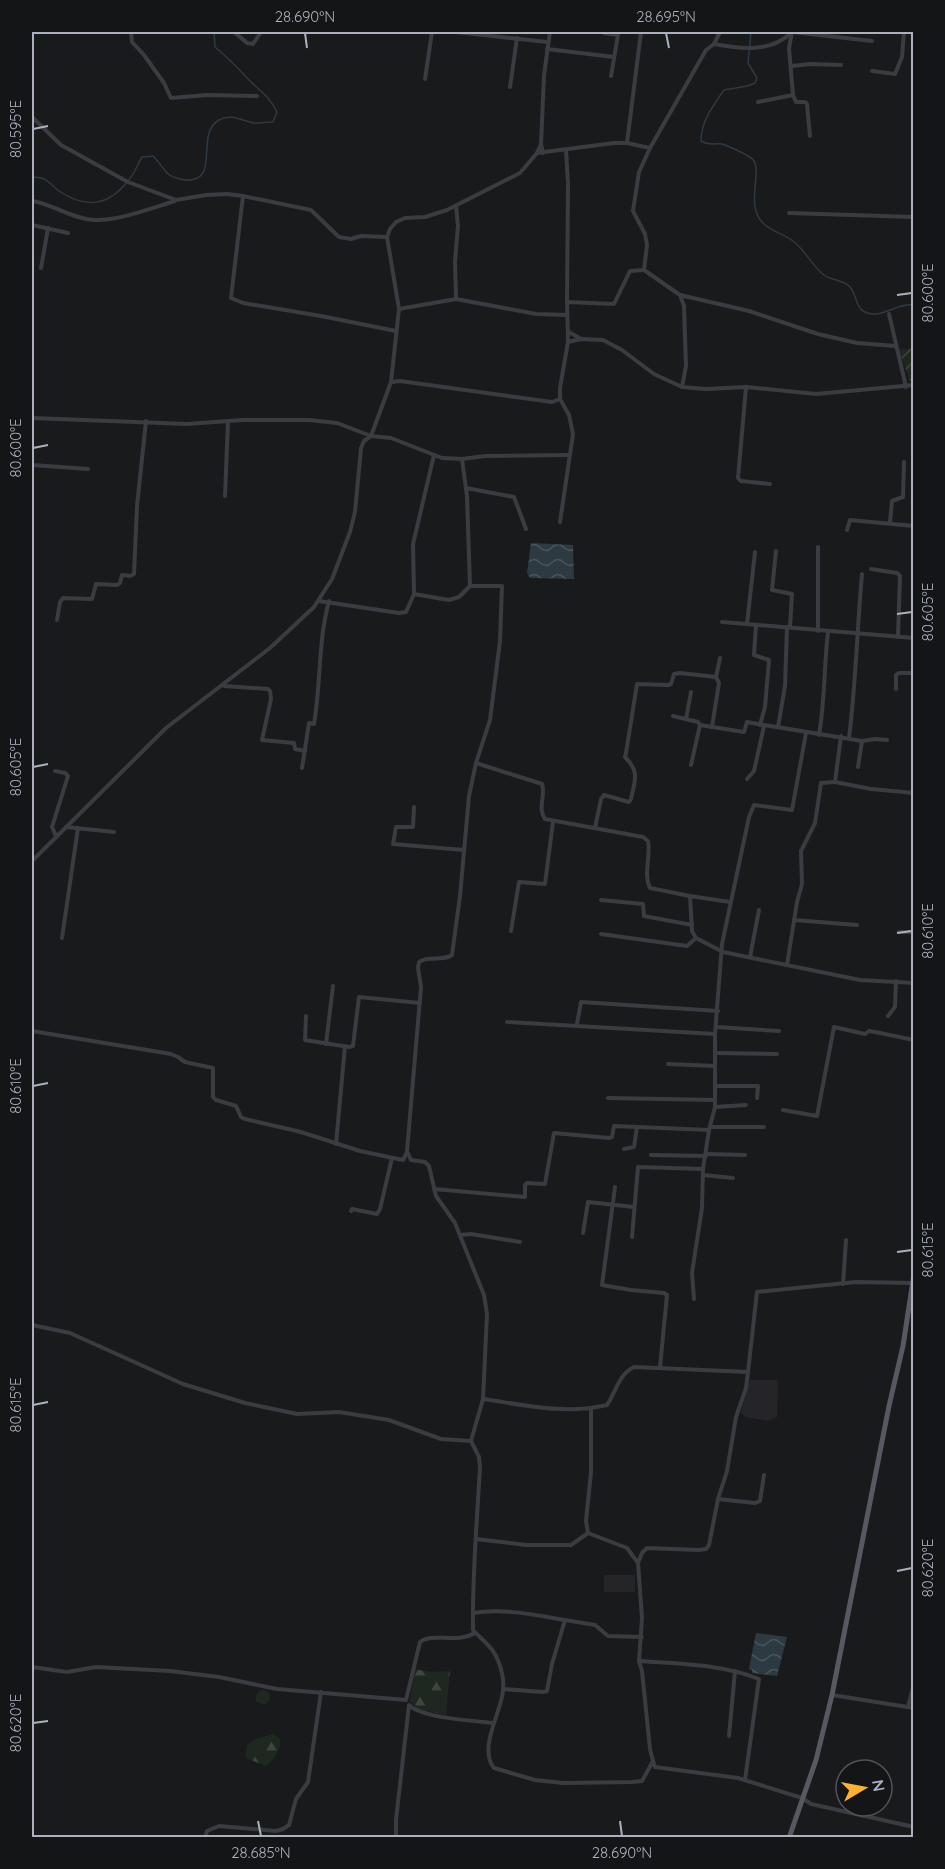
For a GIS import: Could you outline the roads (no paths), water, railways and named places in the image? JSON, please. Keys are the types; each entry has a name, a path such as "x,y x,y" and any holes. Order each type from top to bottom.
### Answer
{"main road":[{"path":"789,1838 816,1760 832,1695 903,1346 914,1274"}],"street":[{"path":"131,32 132,42 164,83 171,98 207,95 257,96"},
{"path":"234,32 247,43 253,44 261,32"},
{"path":"425,79 432,32"},
{"path":"456,32 547,42"},
{"path":"543,153 541,144 544,75 550,32"},
{"path":"627,143 641,32"},
{"path":"644,270 647,245 645,234 633,211 639,172 650,148 706,50 714,44 720,32"},
{"path":"714,44 753,49 783,41 792,32"},
{"path":"792,32 872,41"},
{"path":"792,32 789,48 794,95 796,102 807,104 810,136"},
{"path":"872,71 895,74 902,57 904,32"},
{"path":"604,33 618,33 611,76"},
{"path":"510,87 517,38"},
{"path":"547,49 614,57"},
{"path":"791,66 841,65"},
{"path":"758,102 794,95"},
{"path":"32,117 62,145 128,182 176,201"},
{"path":"537,153 594,144 627,143 650,148"},
{"path":"32,861 166,728 270,648 318,601 332,579 350,532 355,512 361,448 364,441 371,436 391,382 399,309 387,237 390,229 396,222 425,217 456,206 520,173 537,153 541,144"},
{"path":"560,522 573,434 569,415 560,399 569,332 566,150"},
{"path":"32,201 93,220 106,219 206,195 227,194 311,210 339,237 351,239 361,236 387,237"},
{"path":"243,196 231,298 243,303 396,332"},
{"path":"456,206 459,226 455,261 456,299"},
{"path":"789,213 914,217"},
{"path":"32,225 68,233"},
{"path":"41,268 48,228"},
{"path":"567,302 614,303 630,271 644,270 680,295 749,311 818,334 857,343 896,346"},
{"path":"680,295 684,306 687,335 686,366 682,387"},
{"path":"399,309 456,299 536,314 567,315"},
{"path":"889,314 906,387"},
{"path":"569,332 581,339"},
{"path":"568,342 581,339 603,340 622,350 654,374 682,387 746,387 816,394 914,385"},
{"path":"391,382 400,381 552,402 560,399"},
{"path":"746,387 738,478 741,481 770,484"},
{"path":"32,417 187,424 309,420 337,423 371,436 391,438 434,455 462,459 485,456 569,455"},
{"path":"57,620 60,602 63,598 92,599 96,584 117,585 122,575 134,574 137,506 146,421"},
{"path":"225,496 228,421"},
{"path":"318,601 399,613 406,612 414,594 413,544 434,455"},
{"path":"462,459 466,488 470,586"},
{"path":"890,522 892,501 903,497 904,462"},
{"path":"32,465 88,469"},
{"path":"466,488 514,497 526,529"},
{"path":"847,530 850,520 914,526"},
{"path":"818,547 818,631"},
{"path":"776,551 772,590 792,594 785,686 778,727"},
{"path":"747,624 756,552"},
{"path":"871,569 897,573 900,576 898,637"},
{"path":"849,738 854,695 861,574"},
{"path":"32,1032 171,1054 185,1062 213,1068 213,1097 236,1106 241,1117 301,1132 336,1144 405,1159 420,1003 419,962 422,959 444,959 452,955 469,796 476,763 490,720 500,641 502,586 470,586 454,600 414,594"},
{"path":"302,768 309,723 314,724 321,676 319,661 329,601"},
{"path":"722,622 914,638"},
{"path":"747,779 754,771 765,706 769,660 754,655 756,625"},
{"path":"819,735 823,712 828,632"},
{"path":"712,727 719,683 716,677 720,658"},
{"path":"595,828 604,795 629,802 631,799 636,776 633,764 626,757 626,753 637,684 668,685 671,684 674,674 680,673 716,677"},
{"path":"896,689 896,675 914,673"},
{"path":"223,686 270,691 262,740 294,743 295,749 305,751"},
{"path":"686,719 691,692"},
{"path":"673,716 698,722 700,725 744,732 747,722 861,741 887,740"},
{"path":"691,765 700,725"},
{"path":"694,1299 692,1273 702,1208 703,1169 709,1128 716,1107 715,1034 722,944 730,902 752,808 758,805 792,810 806,733"},
{"path":"835,782 841,736"},
{"path":"858,767 861,741"},
{"path":"476,763 543,784 542,815 544,819 643,837 648,841 650,850 648,883 650,888 730,902"},
{"path":"55,771 68,776 52,827 56,836"},
{"path":"787,965 802,884 801,851 815,823 821,783 835,782 914,793"},
{"path":"414,807 413,827 396,827 393,844 464,850"},
{"path":"511,931 519,882 545,884 553,822"},
{"path":"65,826 114,832"},
{"path":"62,938 78,828"},
{"path":"690,896 692,931 696,938 723,952 860,980 914,982"},
{"path":"601,900 643,904 644,916 692,925"},
{"path":"750,957 759,910"},
{"path":"794,920 857,926"},
{"path":"899,932 914,932"},
{"path":"601,934 687,946 696,938"},
{"path":"888,1016 895,1007 896,981"},
{"path":"326,1044 333,986"},
{"path":"306,1016 305,1040 353,1046 359,997 420,1003"},
{"path":"577,1024 581,1002 718,1011"},
{"path":"507,1022 547,1025 577,1024 715,1034"},
{"path":"716,1027 779,1031"},
{"path":"783,1110 818,1116 834,1027 865,1034 869,1031 914,1040"},
{"path":"336,1144 345,1046"},
{"path":"715,1053 777,1054"},
{"path":"668,1064 715,1066"},
{"path":"716,1086 758,1086 757,1098"},
{"path":"608,1098 715,1100"},
{"path":"716,1107 746,1105"},
{"path":"434,1189 525,1197 527,1183 545,1184 554,1133 609,1138 612,1137 614,1126 764,1127"},
{"path":"624,1149 634,1147 637,1127"},
{"path":"406,1150 411,1160 425,1162 429,1167 439,1202 456,1223 484,1295 488,1314 483,1399 471,1441 479,1457 480,1467 473,1566 473,1630 491,1648 499,1662 503,1689 490,1740 491,1764 494,1768 535,1780 562,1783 642,1781 653,1761"},
{"path":"651,1155 745,1155"},
{"path":"351,1211 352,1209 377,1214 392,1158"},
{"path":"632,1237 638,1167 703,1169"},
{"path":"703,1175 733,1178"},
{"path":"615,1188 602,1285 667,1295 660,1367"},
{"path":"583,1233 588,1202 634,1207"},
{"path":"460,1235 471,1234 520,1242"},
{"path":"843,1284 846,1240"},
{"path":"912,1283 856,1282 757,1292 746,1388 736,1417 727,1471 718,1499 709,1545 706,1549 647,1548 638,1563 642,1637 639,1660 650,1749 655,1767 745,1780 802,1798 811,1804 914,1827"},
{"path":"32,1324 70,1333 183,1384 245,1403 297,1414 339,1412 389,1420 441,1439 471,1441"},
{"path":"483,1399 564,1411 591,1409 607,1405 622,1376 634,1367 748,1372"},
{"path":"588,1533 586,1521 591,1472 591,1409"},
{"path":"718,1499 755,1503 760,1501 764,1475"},
{"path":"476,1539 526,1545 571,1545 588,1533"},
{"path":"588,1533 627,1548 638,1563"},
{"path":"473,1614 484,1611 513,1612 595,1625 608,1636 642,1637"},
{"path":"503,1689 547,1691 565,1620"},
{"path":"475,1633 467,1638 424,1638 420,1642 406,1700 409,1705 421,1713 494,1723"},
{"path":"639,1660 735,1671 759,1679 745,1780"},
{"path":"32,1667 68,1672 103,1667 170,1671 219,1677 277,1689 406,1700"},
{"path":"729,1736 735,1671"},
{"path":"908,1707 913,1686"},
{"path":"205,1838 207,1831 219,1826 276,1831 289,1826 296,1799 308,1782 321,1692"},
{"path":"832,1695 914,1708"},
{"path":"396,1838 409,1705"}],"water":[{"path":"531,543 573,545 574,579 530,578 527,573"},
{"path":"756,1633 787,1637 777,1676 752,1673 749,1669"}],"waterway":[{"path":"32,177 45,179 59,191 78,201 96,202 113,196 132,176 142,157 153,156 173,177 185,180 196,179 202,174 205,166 208,136 212,127 223,118 232,117 254,123 273,122 277,112 271,102 215,47 214,32"},
{"path":"751,32 748,63 757,78 755,83 724,90 705,120 701,141 724,145 755,162 755,202 759,218 766,226 797,244 824,275 849,286 862,310 877,314 901,306 914,305"}]}
